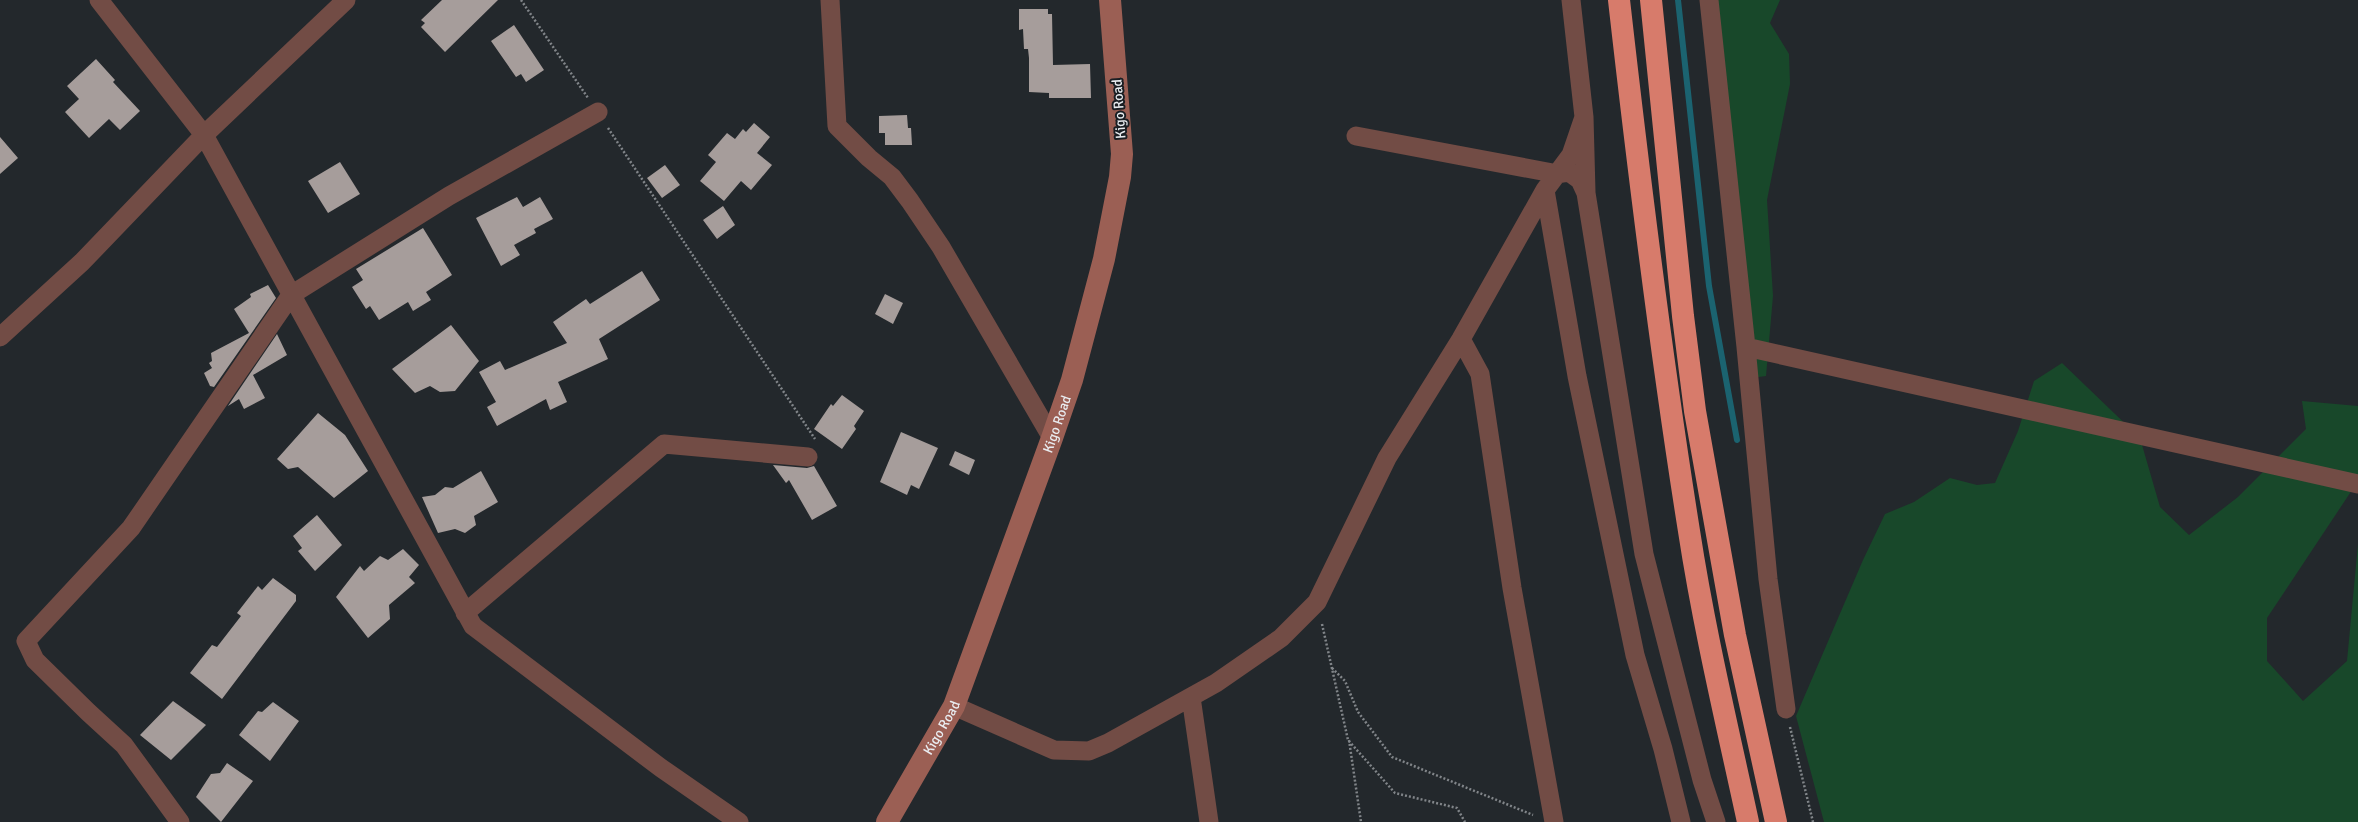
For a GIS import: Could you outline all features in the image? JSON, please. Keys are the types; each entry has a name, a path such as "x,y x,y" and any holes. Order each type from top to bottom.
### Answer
{"highway":[{"path":"1619,0 1642,199 1689,533 1720,692 1748,822"},
{"path":"1651,0 1683,316 1695,411 1735,635 1776,822"}],"street":[{"path":"99,0 204,134 473,626 661,768 739,822"},
{"path":"0,337 82,262 204,134 346,0"},
{"path":"830,0 837,126 869,158 892,177 914,206 941,247 1052,438"},
{"name":"Kigo Road","path":"887,822 954,706 1072,380 1100,275 1120,177 1122,154 1110,0"},
{"path":"1571,0 1584,117 1586,193 1644,554 1702,780 1716,822"},
{"path":"1708,0 1746,347 1768,579 1786,709"},
{"path":"180,822 124,745 88,712 36,660 26,641 131,528 291,295 449,196 598,112"},
{"path":"954,706 1054,750 1078,752 1089,751 1108,743 1216,683 1281,638 1317,602 1387,458 1461,339 1545,190 1571,155 1584,117"},
{"path":"1356,136 1558,174 1569,172 1580,180 1586,193"},
{"path":"1545,190 1577,376 1635,655 1663,749 1681,822"},
{"path":"1461,339 1480,374 1547,820"},
{"path":"1746,347 2358,484"},
{"path":"465,613 664,444 812,450"},
{"path":"1192,697 1210,822"}],"path":[{"path":"521,0 545,32 598,112 812,450"},
{"path":"1317,602 1348,740 1361,822"},
{"path":"1332,668 1345,682 1358,712 1392,757 1547,820"},
{"path":"1786,709 1812,822"},
{"path":"1348,740 1395,793 1457,808 1465,822"}],"green space":[{"path":"1710,0 1780,0 1770,23 1789,54 1790,84 1767,200 1773,296 1766,376 1751,378"},
{"path":"2062,363 2140,438 2160,507 2189,535 2238,497 2306,429 2302,401 2358,406 2358,481 2267,618 2267,661 2303,701 2347,661 2358,544 2358,822 1824,822 1796,716 1863,560 1885,514 1914,502 1950,478 1977,485 1995,483 2018,431 2034,381"}],"building":[{"path":"442,0 498,0 445,52 421,27 425,23 421,20"},
{"path":"1019,9 1048,9 1048,14 1052,14 1053,65 1090,64 1091,98 1049,98 1049,93 1029,92 1028,49 1024,49 1023,29 1019,30"},
{"path":"514,25 544,70 526,82 521,74 516,77 491,41"},
{"path":"96,59 115,80 113,82 140,111 120,130 109,119 89,138 65,112 79,99 67,86"},
{"path":"907,115 908,128 911,128 912,145 885,145 885,133 879,133 879,116"},
{"path":"754,123 770,137 757,153 772,165 751,190 741,181 724,201 700,181 716,162 708,155 727,133 735,139 743,129 746,132"},
{"path":"0,137 18,158 0,174"},
{"path":"340,162 360,194 328,213 308,181"},
{"path":"665,165 680,185 662,198 647,178"},
{"path":"517,197 523,207 540,197 553,219 534,229 536,233 514,245 520,255 501,266 476,218"},
{"path":"723,206 735,225 717,239 703,220"},
{"path":"423,228 452,275 426,292 431,300 413,311 408,302 379,320 370,306 366,309 352,287 363,280 356,269"},
{"path":"642,271 660,300 599,339 608,359 558,382 567,402 550,410 546,399 497,426 487,407 496,402 479,372 500,361 505,370 567,343 553,322 586,299 590,304"},
{"path":"268,285 276,298 214,387 210,386 204,373 212,368 209,363 212,361 211,353 249,333 234,309 251,297 250,294"},
{"path":"885,294 903,303 893,324 875,314"},
{"path":"451,325 479,361 455,391 440,392 430,386 415,393 392,369"},
{"path":"277,334 287,355 253,375 265,398 244,409 239,399 228,406"},
{"path":"842,395 864,411 854,426 856,429 842,449 814,429 831,404 833,406"},
{"path":"318,413 345,435 368,471 334,498 298,467 288,469 277,459"},
{"path":"901,432 938,448 919,489 911,485 907,495 880,482"},
{"path":"955,451 975,460 969,475 949,465"},
{"path":"773,465 807,468 814,466 837,506 812,520 789,480 786,483"},
{"path":"481,471 498,502 474,516 476,525 465,533 455,529 438,533 422,497 435,495 445,487 453,488"},
{"path":"317,515 342,545 315,571 298,551 302,548 293,536"},
{"path":"403,549 419,565 409,577 415,583 389,605 390,619 368,638 336,597 360,566 364,571 380,556 388,560"},
{"path":"273,578 296,595 296,601 222,699 190,673 212,645 217,647 241,616 237,613 258,586 262,590"},
{"path":"173,701 206,725 171,760 140,735"},
{"path":"273,702 299,721 270,761 239,735 258,711 262,712"},
{"path":"227,763 253,781 221,822 196,797 211,774 220,773"}],"waterway":[{"path":"1678,0 1709,286 1737,440"}]}
